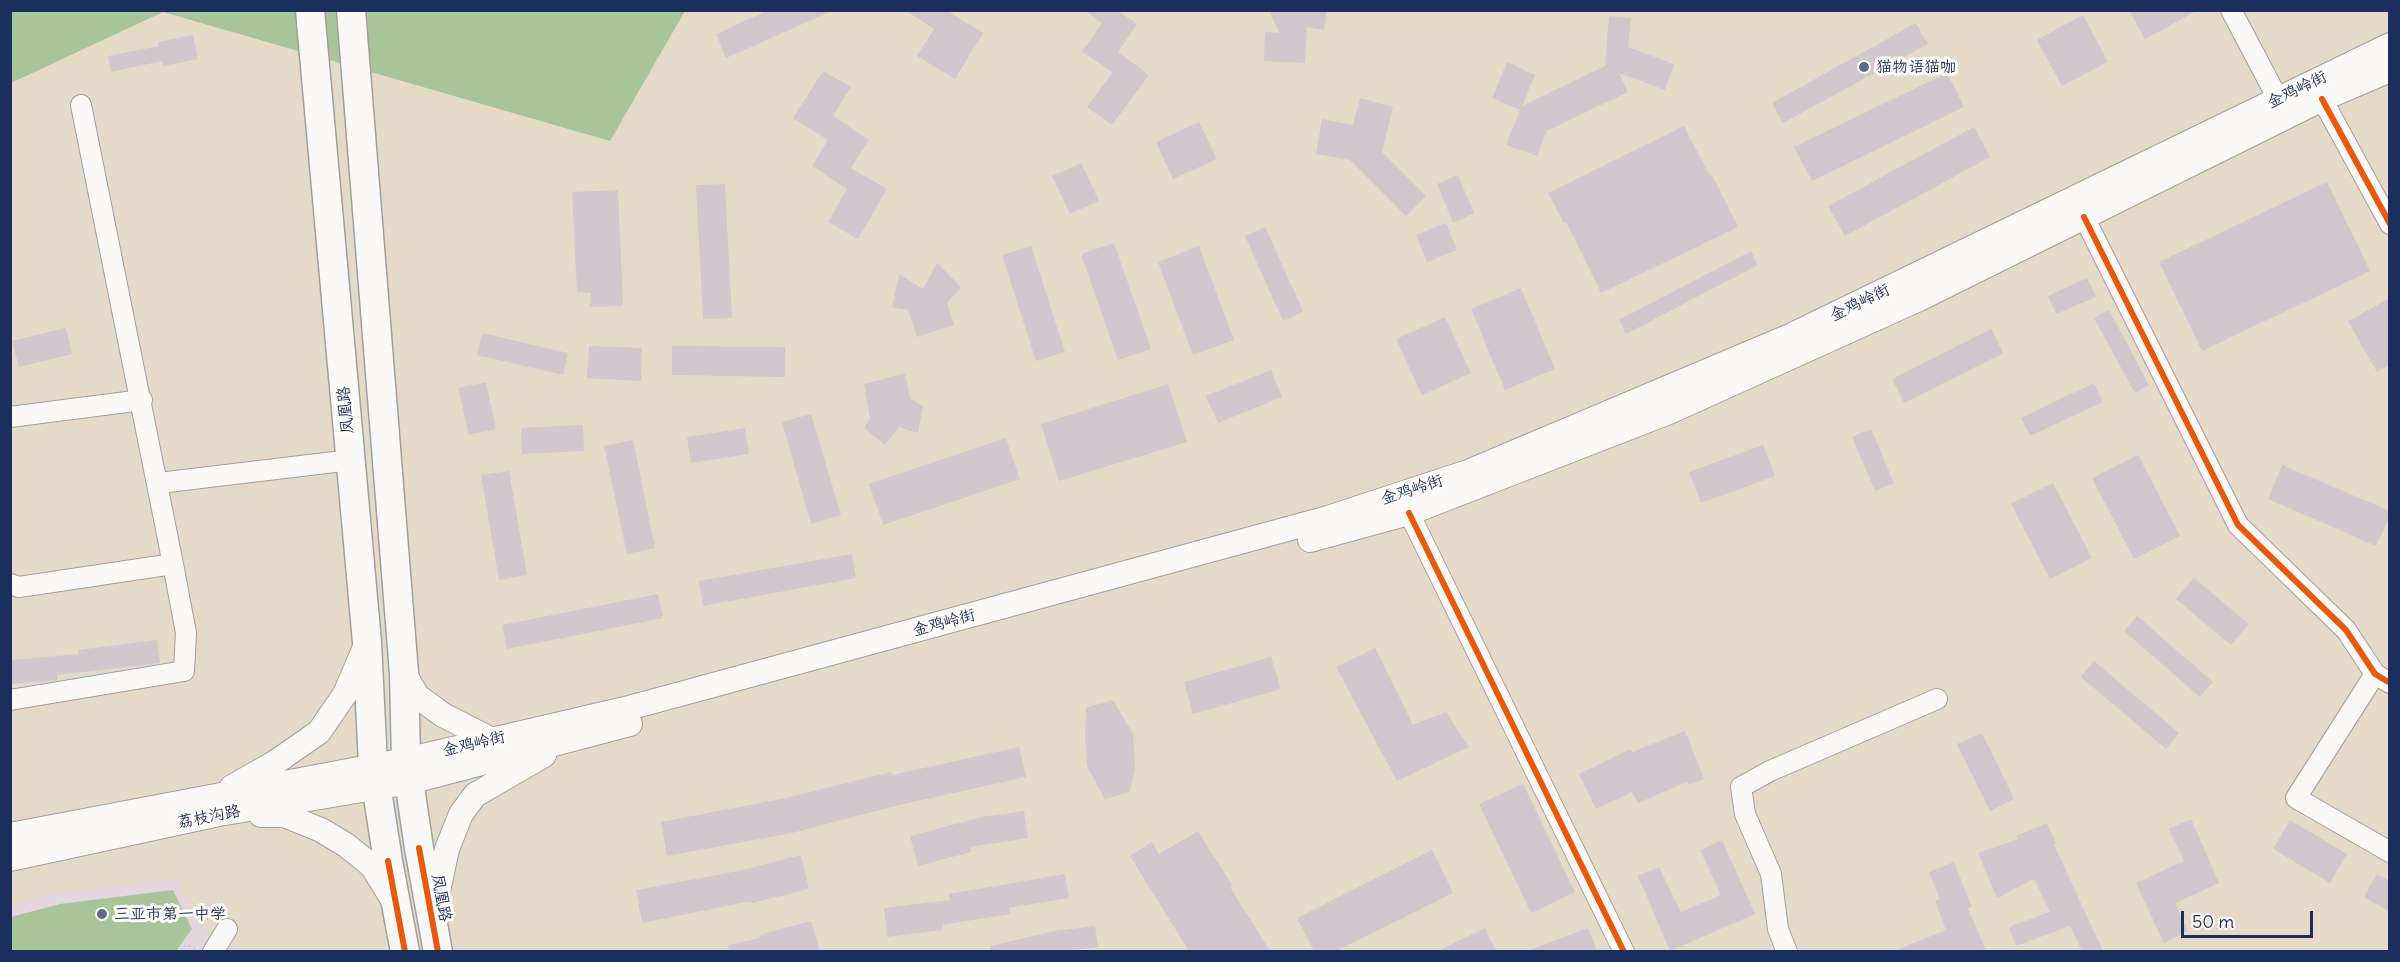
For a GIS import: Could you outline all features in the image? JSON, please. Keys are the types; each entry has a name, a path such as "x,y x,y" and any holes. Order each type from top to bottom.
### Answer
{"highway":[{"name":"凤凰路","path":"310,10 367,642 375,776 405,951"},
{"name":"凤凰路","path":"351,10 404,674 408,771 431,923 438,951"}],"main road":[{"name":"金鸡岭街","path":"408,771 492,740 636,706 1328,518 1468,472 1790,336 2390,45"},
{"name":"金鸡岭街","path":"408,771 572,740 1409,513 1669,412 1919,299 2322,99 2390,70"},
{"path":"216,806 319,732 345,694 367,642"},
{"path":"404,674 417,696 443,715 492,740"},
{"path":"431,923 447,849 461,814 475,795 572,740"},
{"name":"荔枝沟路","path":"10,835 216,806 408,771"},
{"path":"216,806 284,815 321,830 346,845 372,866 396,904"},
{"name":"荔枝沟路","path":"10,859 216,806"}],"street":[{"path":"2231,10 2278,99"},
{"path":"2322,99 2390,224"},
{"path":"10,700 184,671 186,633 159,483 81,105"},
{"path":"2084,217 2238,525 2346,630 2382,678 2296,798 2390,852"},
{"path":"10,417 142,400"},
{"path":"159,483 351,460"},
{"path":"1409,513 1624,951"},
{"path":"10,584 19,587 173,564"},
{"path":"1787,951 1778,929 1771,874 1745,814 1741,787 1770,771 1937,699"},
{"path":"213,951 227,929"}],"path":[{"path":"182,951 186,944 199,951"}],"shaded area":[{"name":"三亚市第一中学","path":"176,878 198,924 232,951 11,951 10,905 58,893"}],"green space":[{"path":"10,11 685,11 610,141 163,12 11,83"},
{"name":"三亚市第一中学","path":"173,890 192,929 176,951 11,951 11,917 60,904"}],"building":[{"path":"769,10 834,10 726,58 716,34"},
{"path":"905,10 946,10 983,33 955,79 917,56 934,29"},
{"path":"1084,10 1117,10 1137,24 1118,52 1149,75 1112,125 1087,107 1113,72 1082,52 1102,23"},
{"path":"1269,10 1327,10 1324,30 1307,27 1305,63 1264,61 1265,32 1279,33"},
{"path":"2129,10 2198,10 2145,39"},
{"path":"2083,15 2108,62 2062,86 2037,40"},
{"path":"1609,16 1631,18 1628,47 1674,64 1665,90 1619,73 1628,92 1547,131 1537,156 1506,145 1520,110 1492,98 1507,62 1535,75 1522,106 1605,66"},
{"path":"1916,23 1928,44 1783,123 1772,103"},
{"path":"193,35 198,59 163,66 162,61 111,72 108,56 159,46 158,42"},
{"path":"823,71 851,87 833,116 869,140 851,168 887,189 858,239 828,222 847,189 812,166 828,140 793,118"},
{"path":"1947,73 1964,107 1812,181 1794,147"},
{"path":"1360,98 1393,107 1382,152 1426,196 1406,216 1350,160 1316,154 1322,119 1353,125"},
{"path":"1199,122 1217,159 1173,179 1156,142"},
{"path":"1684,126 1738,227 1601,293 1566,222 1564,223 1548,193"},
{"path":"1974,127 1990,157 1845,236 1828,206"},
{"path":"1081,163 1099,201 1070,214 1052,176"},
{"path":"1458,175 1474,213 1453,223 1437,184"},
{"path":"2327,182 2370,271 2202,351 2159,262"},
{"path":"725,184 732,318 703,319 696,185"},
{"path":"618,190 623,306 590,307 591,293 577,292 572,192"},
{"path":"1446,223 1457,250 1427,262 1416,235"},
{"path":"1265,227 1303,311 1283,321 1245,236"},
{"path":"1114,243 1151,349 1118,360 1081,254"},
{"path":"1031,246 1065,352 1036,361 1002,255"},
{"path":"1199,246 1234,340 1193,355 1158,262"},
{"path":"1751,251 1758,265 1626,334 1619,320"},
{"path":"937,263 961,287 947,303 954,325 917,337 908,310 892,307 899,274 923,289"},
{"path":"2087,278 2096,297 2056,314 2048,296"},
{"path":"1521,288 1555,369 1505,390 1471,309"},
{"path":"2390,298 2390,365 2377,372 2348,321"},
{"path":"2109,310 2149,385 2135,393 2094,318"},
{"path":"1445,317 1471,373 1422,395 1396,339"},
{"path":"66,328 72,354 19,367 12,341"},
{"path":"1991,329 2003,353 1904,403 1892,379"},
{"path":"482,333 568,353 563,375 477,355"},
{"path":"589,346 642,348 641,381 587,378"},
{"path":"672,346 785,347 785,377 672,375"},
{"path":"1271,370 1282,397 1218,423 1206,396"},
{"path":"905,373 910,399 923,406 918,433 899,427 885,445 864,428 870,418 864,384"},
{"path":"486,382 496,429 469,435 458,388"},
{"path":"2094,383 2103,402 2030,436 2021,418"},
{"path":"1168,384 1187,442 1059,481 1041,424"},
{"path":"811,414 841,515 811,524 782,422"},
{"path":"583,425 584,451 522,454 521,428"},
{"path":"745,428 749,454 691,463 687,437"},
{"path":"1871,429 1894,483 1875,491 1852,437"},
{"path":"1006,438 1020,479 883,525 869,484"},
{"path":"633,440 655,548 627,554 604,446"},
{"path":"1763,445 1775,476 1701,503 1689,472"},
{"path":"2138,455 2180,536 2134,559 2092,478"},
{"path":"2282,465 2390,511 2390,516 2376,546 2268,499"},
{"path":"509,471 527,575 499,580 481,475"},
{"path":"2053,483 2092,558 2050,579 2011,504"},
{"path":"852,554 856,578 703,606 699,581"},
{"path":"2194,578 2249,624 2231,645 2176,599"},
{"path":"658,594 663,618 507,649 502,625"},
{"path":"2137,616 2213,682 2200,697 2124,631"},
{"path":"157,640 160,663 57,675 57,680 10,684 10,660 79,654 78,650"},
{"path":"1375,648 1413,725 1446,712 1469,747 1397,781 1336,667"},
{"path":"1271,657 1281,689 1193,714 1184,682"},
{"path":"2094,661 2179,733 2166,749 2081,677"},
{"path":"1113,700 1133,734 1135,766 1130,792 1105,799 1087,766 1086,708"},
{"path":"1685,731 1704,779 1689,785 1687,782 1638,803 1632,792 1596,809 1579,774 1631,749 1632,752"},
{"path":"1982,733 2014,799 1990,811 1957,744"},
{"path":"1019,747 1026,777 899,805 792,833 667,856 661,822 786,798 891,772 892,775"},
{"path":"1523,784 1575,892 1531,913 1479,804"},
{"path":"1024,811 1028,838 970,847 971,852 918,866 910,836 982,817"},
{"path":"2191,819 2219,883 2175,903 2188,931 2164,943 2136,883 2184,861 2169,829"},
{"path":"2290,820 2347,854 2330,883 2273,849"},
{"path":"2047,823 2056,844 2054,845 2103,951 2082,951 2070,926 2016,946 2009,927 2050,912 2034,879 1997,898 1978,853 2018,839 2016,836"},
{"path":"1198,831 1270,951 1189,951 1130,856 1152,842 1159,854"},
{"path":"1722,840 1755,914 1670,951 1638,876 1659,867 1681,912 1721,895 1700,850"},
{"path":"1432,850 1453,893 1336,951 1314,951 1297,918"},
{"path":"801,855 809,889 752,903 751,901 642,923 636,890 738,871"},
{"path":"1954,862 1972,907 1968,908 1986,951 1894,951 1946,930 1935,901 1940,899 1929,872"},
{"path":"1065,874 1069,898 1009,908 1010,914 942,925 943,930 887,937 884,908 950,900 949,894"},
{"path":"2377,874 2390,881 2390,912 2364,897"},
{"path":"811,921 820,951 729,951 728,945 760,938 759,935"},
{"path":"1095,926 1098,947 1064,951 991,951 990,946 1055,931"},
{"path":"1485,928 1496,951 1438,951"},
{"path":"1588,928 1597,951 1529,951 1529,950"}],"cycle path":[{"path":"2322,99 2390,224"},
{"path":"2084,217 2238,525 2346,630 2375,674 2390,683"},
{"path":"1409,513 1624,952"},
{"path":"419,848 438,952"},
{"path":"388,861 405,952"}],"place":[{"name":"猫物语猫咖","path":"1864,67"},
{"name":"三亚市第一中学","path":"102,914"}]}
